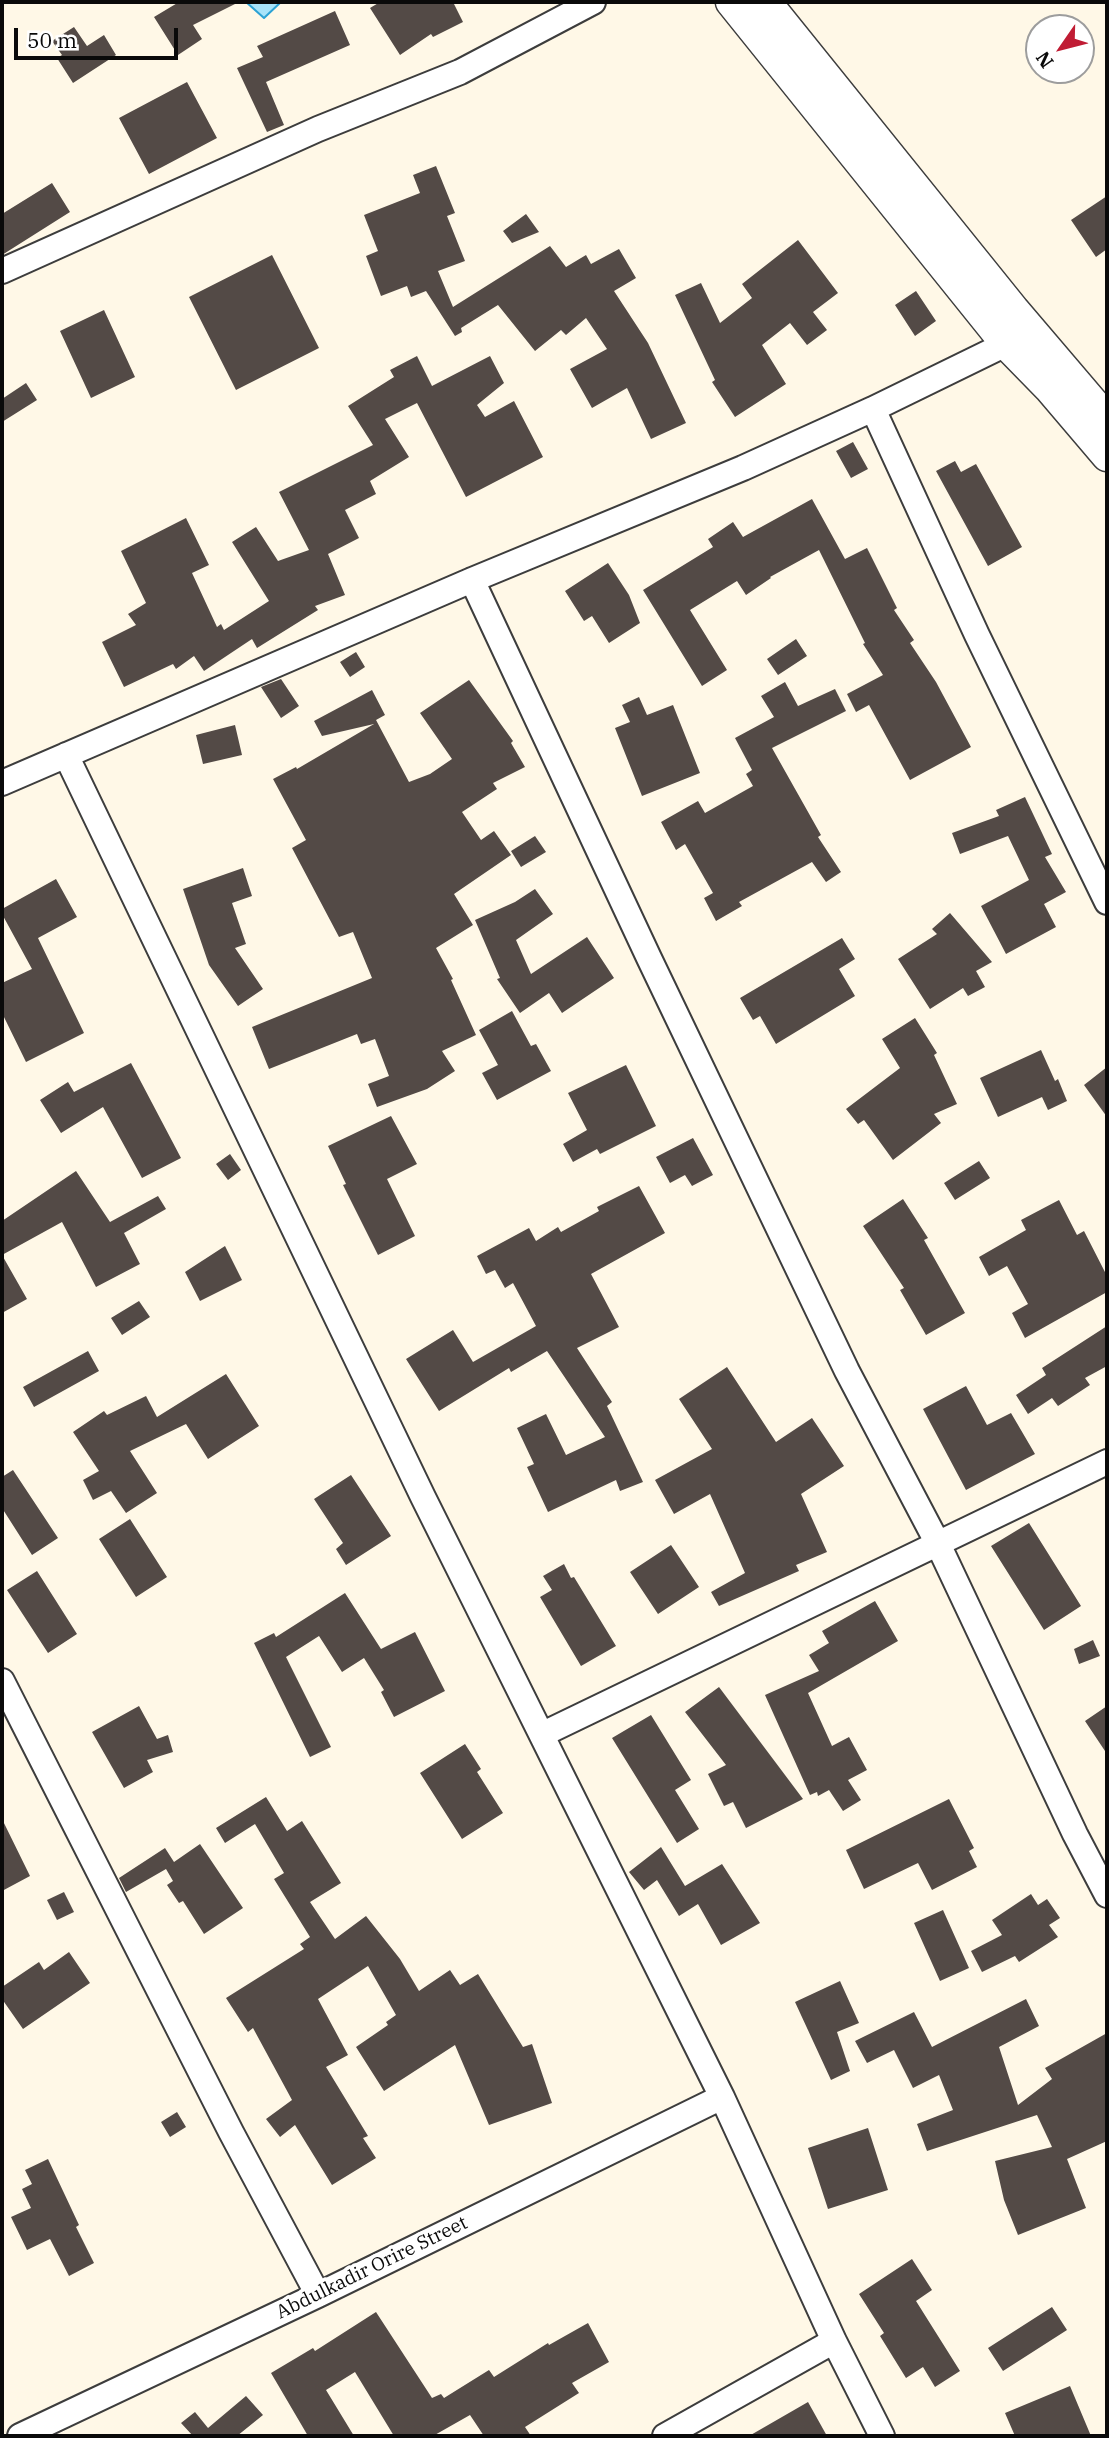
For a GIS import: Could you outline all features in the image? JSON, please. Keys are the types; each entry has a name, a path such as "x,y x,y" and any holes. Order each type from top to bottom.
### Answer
{"street":[{"path":"2,271 318,129 460,72 593,2"},
{"path":"732,2 1006,344 1050,389 1107,456"},
{"path":"766,2 1014,310 1107,419"},
{"path":"1006,344 1014,310"},
{"path":"2,783 472,580 743,468 873,410 1006,344"},
{"path":"873,410 977,635 1107,902"},
{"path":"472,580 841,1358 938,1544 1075,1834 1107,1895"},
{"path":"66,755 423,1497 722,2097 834,2341 882,2436"},
{"path":"543,1734 1107,1462"},
{"path":"2,1681 231,2132 318,2295"},
{"name":"Abdulkadir Orire Street","path":"20,2436 318,2295 722,2097"},
{"path":"665,2436 834,2341"}],"water":[{"path":"246,2 281,2 264,18"}],"building":[{"path":"179,2 239,2 193,25 202,39 178,55 154,17"},
{"path":"380,2 453,2 463,22 433,37 431,34 400,55 370,8"},
{"path":"335,11 350,45 266,82 284,125 267,132 237,68 263,57 257,46"},
{"path":"74,27 87,46 104,35 116,55 73,83 57,58 62,55 52,41"},
{"path":"187,82 217,138 149,174 119,118"},
{"path":"436,166 455,213 447,216 465,261 438,271 453,307 550,246 566,267 586,255 591,264 619,249 636,278 614,291 648,343 686,423 651,439 627,388 592,408 570,369 607,349 586,318 566,335 561,330 535,351 498,305 461,328 462,332 455,336 426,291 411,297 407,286 381,296 366,256 378,251 364,215 420,193 413,175"},
{"path":"52,183 70,212 2,255 2,214"},
{"path":"1107,196 1107,249 1096,257 1071,220"},
{"path":"526,214 539,232 512,243 503,231"},
{"path":"798,240 838,293 813,312 827,330 807,345 790,323 762,345 786,384 735,417 712,382 715,380 675,295 701,283 720,323 752,298 742,284"},
{"path":"272,255 319,348 236,390 189,297"},
{"path":"916,291 936,321 915,336 895,305"},
{"path":"104,310 135,377 91,398 60,331"},
{"path":"417,356 432,386 490,356 504,383 477,405 485,417 514,401 543,457 466,497 417,403 385,419 409,457 370,481 376,494 345,510 359,538 328,554 345,595 315,606 318,610 257,648 252,639 204,671 194,656 176,669 173,664 124,687 102,642 136,625 128,614 146,603 121,551 186,518 209,565 192,573 217,627 221,624 224,630 269,601 232,542 256,527 278,561 309,550 279,492 373,445 348,406 394,377 390,370"},
{"path":"26,383 37,400 2,422 2,399"},
{"path":"853,442 868,469 851,478 836,451"},
{"path":"955,461 961,472 976,464 1022,547 988,566 936,471"},
{"path":"812,499 845,559 867,548 897,608 894,610 914,640 910,643 936,682 971,747 910,780 869,705 856,712 847,694 883,675 863,644 865,643 819,550 770,577 746,595 737,581 690,610 727,670 702,686 643,590 713,547 708,539 733,522 743,537"},
{"path":"608,563 629,595 640,623 609,643 592,616 584,621 565,591"},
{"path":"796,639 807,656 778,675 767,659"},
{"path":"356,652 365,667 350,677 340,662"},
{"path":"281,679 299,706 281,718 261,687"},
{"path":"469,680 513,741 511,743 525,767 493,783 497,789 462,812 481,840 494,831 511,855 454,894 473,925 436,948 453,979 451,980 476,1035 442,1051 455,1071 427,1089 377,1107 368,1084 389,1076 375,1039 361,1044 357,1034 269,1069 252,1027 372,978 353,932 339,937 292,848 306,840 273,779 296,767 297,769 374,724 322,736 314,721 372,690 385,715 376,720 409,782 430,774 452,759 420,713"},
{"path":"785,682 798,706 835,689 846,711 772,748 821,835 818,837 841,872 826,882 812,862 739,902 742,906 716,921 704,898 713,893 685,844 676,850 661,822 698,801 705,813 753,786 746,774 752,770 735,738 774,717 761,696"},
{"path":"639,697 647,715 673,705 700,773 642,796 615,728 630,722 622,705"},
{"path":"235,725 242,755 203,764 196,735"},
{"path":"1025,797 1052,854 1045,857 1066,892 1044,904 1056,927 1006,954 981,906 1029,880 1008,836 960,854 952,833 999,816 996,810"},
{"path":"535,836 546,852 521,867 511,851"},
{"path":"243,868 252,896 232,903 246,944 235,948 263,989 238,1006 209,965 183,889"},
{"path":"56,879 77,917 38,938 84,1033 26,1062 2,1013 2,983 32,969 2,914 2,909"},
{"path":"535,889 553,914 516,940 531,974 587,937 614,978 562,1013 549,993 520,1013 497,979 500,978 475,920 515,902"},
{"path":"950,913 992,962 976,971 985,987 968,996 963,988 930,1009 898,959 937,934 932,929"},
{"path":"842,938 855,959 839,969 855,996 776,1044 760,1016 753,1020 740,998"},
{"path":"512,1011 531,1046 536,1044 551,1071 497,1100 482,1073 498,1065 479,1030"},
{"path":"915,1018 937,1053 934,1055 957,1104 934,1114 941,1123 893,1160 864,1120 858,1124 846,1109 900,1068 882,1039"},
{"path":"1041,1050 1067,1101 1048,1110 1042,1097 998,1117 980,1078"},
{"path":"131,1063 181,1158 142,1178 103,1107 61,1133 40,1100 68,1082 74,1092"},
{"path":"626,1065 656,1126 600,1154 597,1149 573,1162 563,1144 587,1130 568,1093"},
{"path":"1107,1067 1107,1117 1084,1085"},
{"path":"391,1116 417,1164 387,1179 415,1236 378,1255 343,1185 346,1184 328,1146"},
{"path":"693,1138 713,1175 692,1186 685,1175 670,1183 656,1157"},
{"path":"230,1154 241,1170 228,1180 216,1164"},
{"path":"979,1161 990,1178 955,1200 944,1183"},
{"path":"76,1171 110,1222 158,1196 166,1209 124,1233 140,1264 96,1287 62,1222 2,1255 2,1221"},
{"path":"639,1186 665,1233 591,1274 619,1327 577,1348 612,1402 607,1406 643,1482 620,1491 616,1480 548,1512 527,1467 534,1464 517,1428 546,1414 566,1455 605,1437 547,1351 511,1372 509,1368 439,1411 406,1359 453,1330 473,1362 536,1326 513,1283 505,1288 495,1270 486,1274 477,1256 529,1228 536,1241 558,1227 561,1232 599,1211 597,1207"},
{"path":"903,1199 928,1238 924,1240 965,1313 926,1335 900,1290 904,1288 863,1226"},
{"path":"1059,1200 1077,1235 1084,1231 1107,1276 1107,1292 1025,1338 1012,1313 1028,1304 1007,1266 989,1276 979,1257 1026,1230 1021,1220"},
{"path":"225,1246 242,1280 200,1301 185,1272"},
{"path":"2,1255 27,1299 2,1313"},
{"path":"139,1301 150,1317 122,1335 111,1318"},
{"path":"1107,1326 1107,1366 1085,1378 1090,1385 1058,1406 1052,1398 1028,1414 1016,1395 1046,1375 1042,1368"},
{"path":"88,1351 99,1371 34,1407 23,1387"},
{"path":"727,1367 776,1442 812,1418 844,1466 801,1494 827,1552 796,1565 799,1571 719,1606 711,1592 745,1573 710,1494 674,1514 655,1480 712,1449 679,1399"},
{"path":"226,1374 259,1426 208,1459 186,1424 130,1451 157,1493 126,1513 111,1491 93,1500 83,1480 99,1471 73,1432 104,1411 107,1415 146,1396 157,1417"},
{"path":"966,1386 987,1425 1011,1413 1035,1454 966,1490 923,1409"},
{"path":"13,1470 58,1538 32,1555 2,1508 2,1477"},
{"path":"351,1475 391,1536 346,1565 336,1549 343,1543 314,1499"},
{"path":"130,1519 167,1577 136,1597 99,1539"},
{"path":"1029,1523 1081,1606 1044,1630 991,1546"},
{"path":"671,1545 699,1587 658,1614 630,1572"},
{"path":"564,1564 616,1646 581,1666 540,1597 552,1590 543,1576"},
{"path":"37,1571 77,1634 48,1653 7,1590"},
{"path":"345,1593 381,1649 415,1632 445,1691 394,1717 381,1692 384,1690 364,1658 342,1672 319,1636 286,1657 331,1747 310,1757 254,1643 274,1633 276,1637"},
{"path":"875,1601 898,1641 808,1693 832,1746 849,1737 867,1770 848,1780 861,1800 843,1811 829,1790 818,1796 817,1792 810,1795 765,1695 819,1671 809,1655 829,1643 822,1631"},
{"path":"1093,1640 1100,1656 1079,1664 1074,1649"},
{"path":"719,1687 803,1799 746,1828 733,1802 724,1806 708,1774 726,1765 685,1712"},
{"path":"139,1706 157,1739 168,1735 173,1752 147,1760 153,1772 124,1788 92,1732"},
{"path":"1107,1706 1107,1754 1085,1721"},
{"path":"651,1715 691,1780 675,1790 699,1829 677,1843 612,1738"},
{"path":"465,1744 481,1769 477,1772 503,1813 462,1839 420,1773"},
{"path":"266,1797 287,1831 302,1821 341,1883 310,1902 335,1939 366,1916 400,1959 419,1991 450,1970 460,1985 478,1974 523,2047 532,2044 552,2103 489,2125 455,2045 384,2091 356,2047 388,2025 386,2022 396,2015 368,1966 318,1999 348,2055 326,2067 368,2136 363,2138 376,2158 332,2185 295,2125 280,2137 266,2119 292,2100 253,2028 248,2032 226,1998 304,1949 300,1944 310,1937 274,1879 284,1873 255,1824 225,1843 216,1828"},
{"path":"949,1799 974,1848 969,1851 977,1867 932,1890 918,1863 864,1889 846,1850"},
{"path":"2,1819 30,1876 2,1891"},
{"path":"200,1844 243,1908 204,1934 183,1901 179,1903 167,1885 173,1881 166,1869 126,1892 119,1878 165,1848 174,1862"},
{"path":"661,1847 685,1886 722,1864 760,1923 721,1945 698,1904 679,1916 657,1880 644,1890 629,1872"},
{"path":"64,1892 74,1912 57,1920 47,1900"},
{"path":"1031,1894 1038,1905 1047,1899 1060,1918 1049,1925 1058,1937 1019,1962 1015,1956 982,1972 971,1951 1002,1935 992,1920"},
{"path":"943,1910 969,1968 940,1981 914,1923"},
{"path":"69,1952 90,1983 23,2029 2,1999 2,1987 39,1962 44,1970"},
{"path":"840,1981 859,2023 837,2032 850,2071 831,2080 795,2002"},
{"path":"1026,1999 1039,2026 999,2047 1018,2105 1052,2079 1045,2068 1107,2033 1107,2141 1067,2159 1086,2208 1018,2235 1004,2200 995,2161 1052,2147 1037,2115 927,2151 917,2124 953,2110 939,2075 913,2088 894,2050 867,2063 855,2041 914,2012 932,2047"},
{"path":"177,2112 186,2127 170,2137 161,2122"},
{"path":"868,2128 888,2190 828,2209 808,2148"},
{"path":"48,2159 94,2263 69,2276 50,2239 27,2250 11,2217 31,2208 22,2189 32,2184 25,2170"},
{"path":"912,2259 932,2290 916,2301 960,2371 935,2387 923,2367 906,2378 880,2336 884,2333 859,2294"},
{"path":"1052,2307 1067,2330 1003,2371 988,2348"},
{"path":"376,2312 432,2398 441,2394 444,2398 489,2370 494,2377 548,2343 549,2345 588,2323 609,2362 572,2383 579,2393 525,2427 531,2436 484,2436 470,2415 433,2436 394,2436 355,2372 326,2390 354,2436 308,2436 271,2373 313,2348 315,2351"},
{"path":"1070,2386 1091,2436 1015,2436 1005,2413"},
{"path":"246,2396 263,2415 237,2436 193,2436 181,2423 195,2412 208,2428"},
{"path":"808,2402 827,2436 749,2436"}]}
